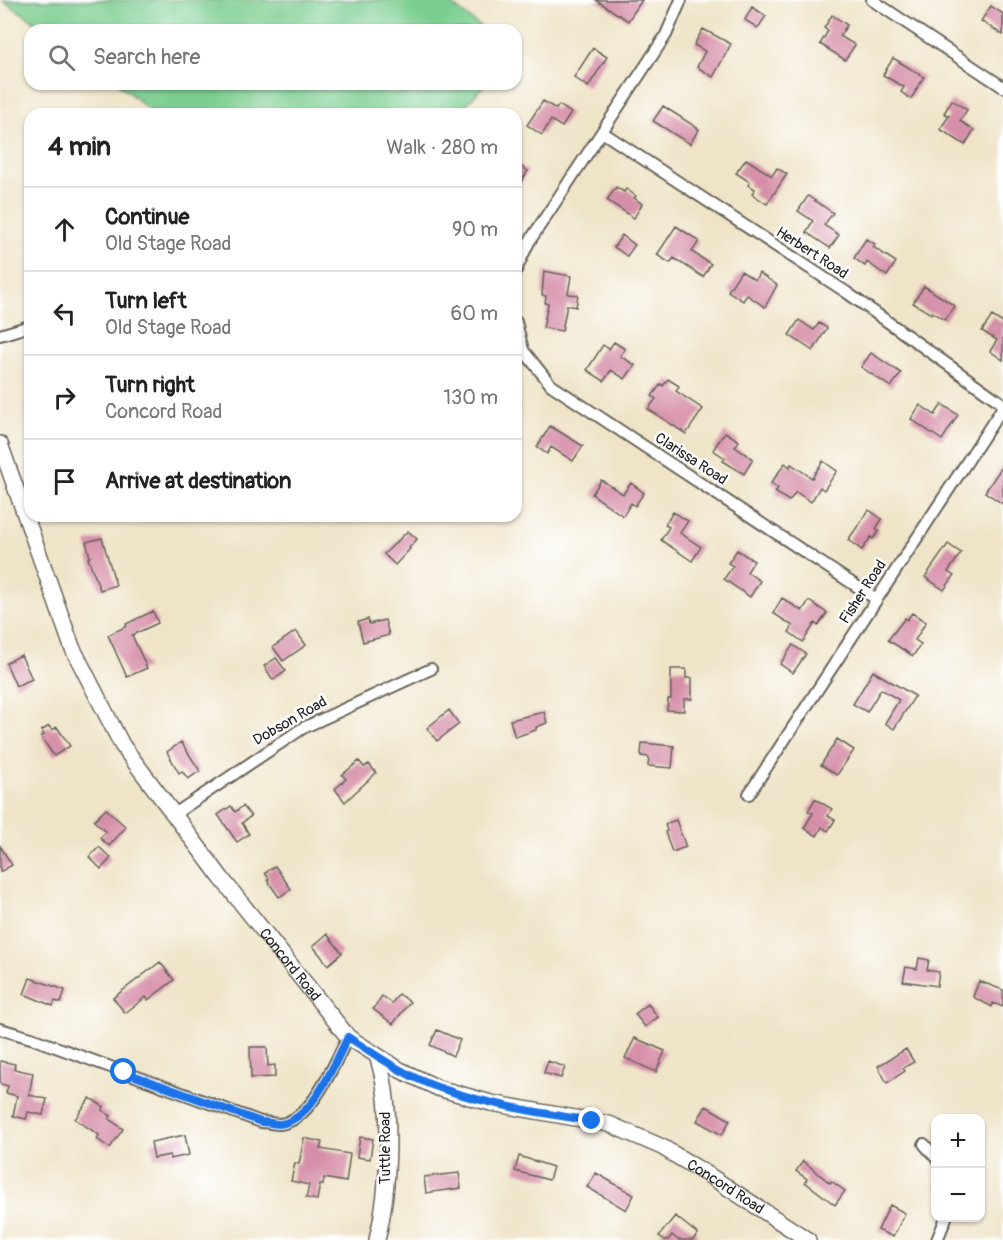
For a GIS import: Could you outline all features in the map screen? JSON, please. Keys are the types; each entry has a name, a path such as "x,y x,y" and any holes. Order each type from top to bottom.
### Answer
{"main road":[{"name":"Concord Road","path":"0,444 4,469 24,521"},
{"name":"Concord Road","path":"24,522 72,647 122,745 234,895 348,1037 400,1070 438,1088 490,1103 609,1124 662,1148 701,1170 808,1240"},
{"name":"Tuttle Road","path":"377,1056 383,1081 387,1163 384,1213 377,1240"}],"street":[{"path":"522,257 529,242 666,35 681,0"},
{"path":"872,0 1003,87"},
{"name":"Herbert Road","path":"602,132 846,292 1003,406"},
{"path":"0,335 24,328"},
{"name":"Clarissa Road","path":"522,346 551,385 876,599"},
{"name":"Fisher Road","path":"749,794 1003,406"},
{"name":"Dobson Road","path":"173,815 303,728 431,669"},
{"path":"0,1029 31,1038 261,1122 281,1124 306,1111 321,1089 348,1037"},
{"path":"924,1144 931,1152"},
{"path":"937,1240 944,1222"}],"green space":[{"path":"2,0 445,0 477,24 39,24"},
{"path":"126,90 480,90 463,108 147,108"}],"building":[{"path":"596,0 642,0 628,21"},
{"path":"991,6 1003,14 1003,35 981,21"},
{"path":"752,7 766,16 758,28 745,20"},
{"path":"832,15 847,25 840,36 855,45 845,60 820,44 828,31 824,28"},
{"path":"703,29 731,44 713,77 697,67 705,51 694,45"},
{"path":"593,48 607,57 588,87 574,77"},
{"path":"893,58 924,77 911,99 901,92 904,87 883,75"},
{"path":"952,100 967,110 960,121 974,130 965,145 940,129 949,116 944,113"},
{"path":"543,101 556,109 559,105 571,113 562,127 551,120 542,135 527,125"},
{"path":"663,106 699,129 690,144 653,121"},
{"path":"746,159 772,176 777,168 787,174 767,204 752,194 755,189 748,185 750,182 736,173"},
{"path":"522,167 528,171 522,180"},
{"path":"616,187 624,192 626,189 642,204 634,218 607,200"},
{"path":"808,196 833,213 824,225 839,235 830,248 806,232 813,221 798,211"},
{"path":"676,226 699,241 692,252 711,264 703,277 674,258 670,263 657,255"},
{"path":"622,235 635,245 627,256 614,247"},
{"path":"866,239 875,244 873,247 896,262 887,276 867,262 865,266 854,258"},
{"path":"544,271 571,276 568,294 578,295 576,307 567,305 562,331 543,328 548,304 545,303 546,296 542,295"},
{"path":"741,271 755,280 759,273 777,285 765,307 747,295 743,301 728,291"},
{"path":"924,286 955,306 945,320 913,303"},
{"path":"992,316 1003,323 1003,360 990,351 997,340 982,331"},
{"path":"799,320 814,330 819,323 827,328 813,351 789,335"},
{"path":"614,342 625,349 620,356 635,365 625,379 611,370 604,381 587,370 603,345 609,349"},
{"path":"871,353 901,373 891,387 861,367"},
{"path":"668,379 679,386 676,391 703,409 686,434 648,409 656,399 652,396"},
{"path":"942,404 958,415 942,440 911,419 920,405 935,415"},
{"path":"550,426 583,446 573,461 551,447 547,454 537,447"},
{"path":"725,432 739,441 735,447 753,459 744,474 723,461 725,458 713,450"},
{"path":"823,461 837,471 824,490 820,487 811,502 796,492 789,501 775,492 778,488 771,483 785,463 790,467 791,464 812,478"},
{"path":"1003,465 1003,504 985,492"},
{"path":"601,480 623,494 631,483 644,493 635,506 631,503 623,516 592,494"},
{"path":"869,510 882,519 876,529 879,531 873,539 871,537 862,550 848,540"},
{"path":"673,512 688,521 680,533 701,547 692,561 661,540 669,527 665,525"},
{"path":"408,531 417,539 395,565 384,554"},
{"path":"102,538 116,585 100,590 88,558 90,557 86,542"},
{"path":"948,544 961,553 948,572 954,576 944,590 925,577"},
{"path":"737,550 754,561 747,572 760,581 750,597 724,579 733,566 728,563"},
{"path":"782,598 802,611 809,601 827,613 818,626 815,623 803,642 789,632 793,626 773,613"},
{"path":"153,611 158,623 132,635 147,668 127,677 108,635"},
{"path":"912,613 926,622 915,640 921,644 913,656 888,640 905,618 907,620"},
{"path":"368,619 369,624 385,620 389,635 363,642 358,622"},
{"path":"296,631 306,645 283,661 273,647"},
{"path":"793,645 806,654 793,673 780,664"},
{"path":"21,655 32,679 16,686 6,663"},
{"path":"276,658 286,671 273,680 264,666"},
{"path":"671,669 686,669 686,678 692,678 692,699 684,699 684,711 667,710 668,699 671,699"},
{"path":"873,671 915,696 894,729 885,723 899,700 881,689 867,712 853,704"},
{"path":"449,710 459,724 437,741 427,728"},
{"path":"544,712 547,723 536,727 536,730 515,737 510,720"},
{"path":"49,726 52,730 57,727 70,746 54,756 41,737 44,735 41,731"},
{"path":"837,739 854,750 837,775 821,765"},
{"path":"181,742 200,771 188,779 182,771 179,773 167,752"},
{"path":"642,743 674,746 672,768 648,766 649,757 641,756"},
{"path":"359,761 364,767 369,764 376,773 345,802 335,789 346,779 342,775"},
{"path":"815,799 832,809 828,816 835,820 828,831 822,827 817,836 804,828 813,813 808,811"},
{"path":"231,806 235,812 243,806 251,816 242,823 249,834 237,842 218,815"},
{"path":"106,809 126,827 109,846 100,838 106,832 94,821"},
{"path":"676,820 686,847 672,852 665,832 667,831 665,824"},
{"path":"0,846 12,865 0,872"},
{"path":"99,847 111,858 101,869 89,857"},
{"path":"275,866 291,889 279,897 265,873"},
{"path":"327,934 342,953 328,965 313,946"},
{"path":"919,958 929,960 927,970 939,972 937,986 903,981 906,967 917,969"},
{"path":"160,962 174,980 148,1000 146,997 125,1013 113,998"},
{"path":"30,978 65,990 61,1003 55,1001 53,1006 24,994"},
{"path":"979,981 1003,990 1003,1007 993,1003 992,1007 973,997"},
{"path":"399,994 410,1002 393,1024 373,1009 382,996 392,1003"},
{"path":"648,1004 658,1017 645,1027 635,1014"},
{"path":"437,1030 460,1040 453,1056 430,1045"},
{"path":"635,1038 665,1051 656,1072 625,1058"},
{"path":"250,1047 267,1047 268,1066 275,1065 275,1077 251,1078"},
{"path":"906,1049 914,1062 903,1068 905,1071 887,1083 878,1066"},
{"path":"0,1061 15,1064 14,1069 33,1073 29,1095 47,1099 43,1115 28,1112 26,1119 13,1116 17,1096 6,1093 8,1086 0,1084"},
{"path":"548,1061 565,1067 561,1078 544,1073"},
{"path":"90,1098 104,1107 102,1110 111,1116 109,1119 123,1129 110,1148 97,1139 99,1135 75,1119"},
{"path":"706,1106 730,1120 722,1135 697,1121"},
{"path":"185,1135 189,1155 170,1159 170,1155 154,1158 151,1142"},
{"path":"360,1137 373,1139 370,1159 357,1157"},
{"path":"304,1138 322,1142 320,1149 350,1154 346,1182 324,1178 323,1185 320,1184 317,1200 306,1198 309,1185 291,1181 295,1163 299,1164"},
{"path":"519,1156 553,1167 549,1180 515,1171"},
{"path":"803,1161 830,1183 831,1181 845,1191 835,1205 805,1182 807,1179 796,1171"},
{"path":"459,1173 461,1188 426,1193 424,1177"},
{"path":"596,1173 634,1195 626,1210 587,1187"},
{"path":"890,1205 905,1213 893,1237 878,1230"},
{"path":"675,1216 698,1234 693,1240 678,1240 672,1235 665,1240 659,1236"}],"route":[{"path":"124,1072 261,1122 281,1124 306,1111 321,1089 348,1037 400,1070 438,1088 490,1103 592,1121"}]}
